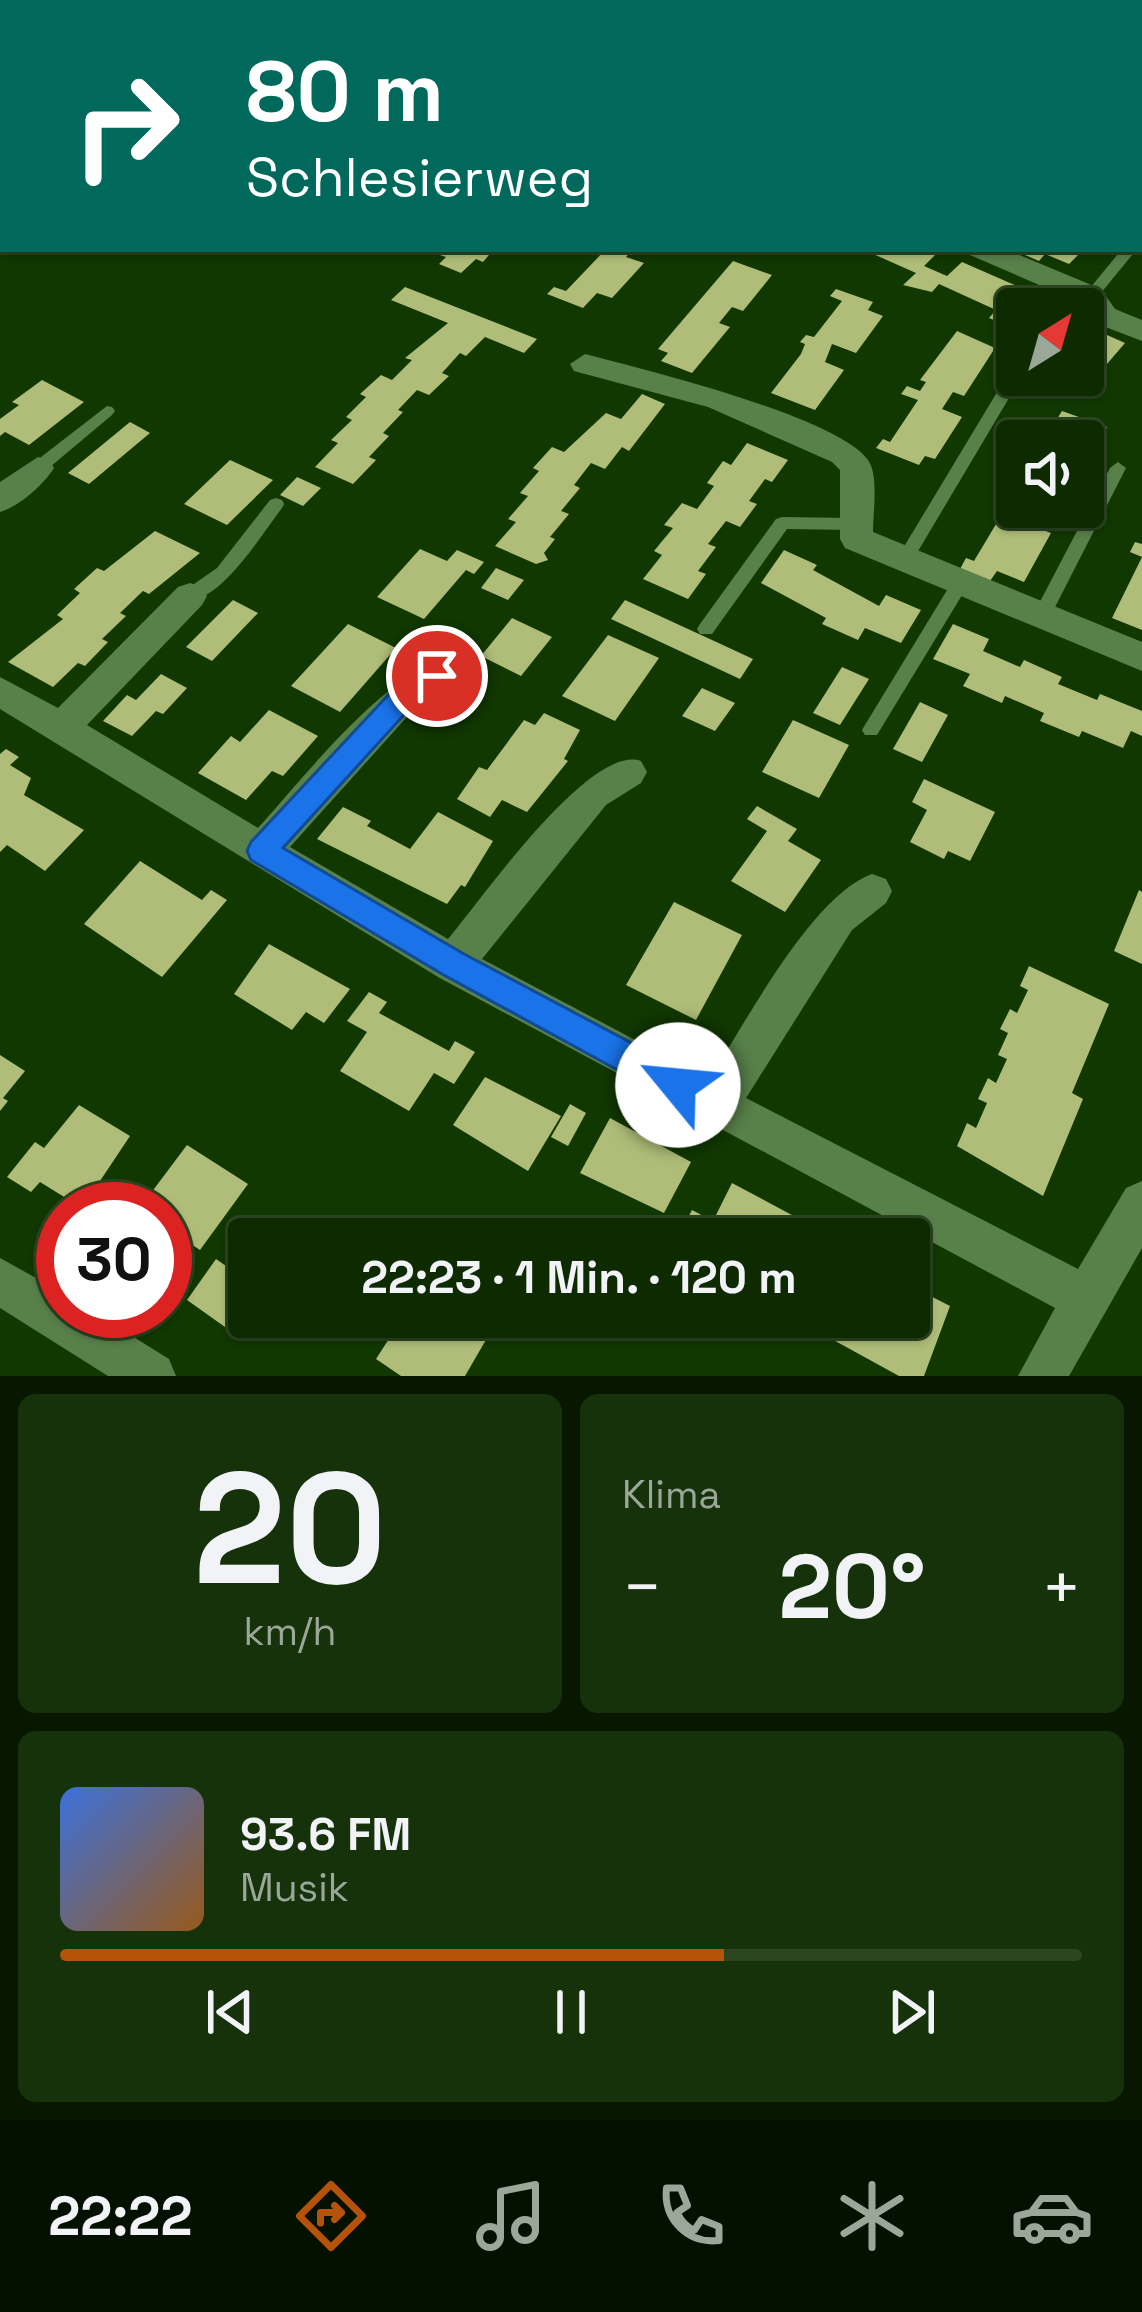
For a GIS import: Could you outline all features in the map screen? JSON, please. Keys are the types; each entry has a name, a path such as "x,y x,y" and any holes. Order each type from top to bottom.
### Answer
{"street":[{"path":"987,252 1072,288"},
{"path":"1104,315 1142,331"},
{"path":"585,364 718,399 843,454 856,467 857,539 1142,657"},
{"path":"0,500 38,468"},
{"path":"61,728 190,596"},
{"path":"262,851 401,700 437,676"},
{"path":"0,691 453,964 1084,1298"},
{"path":"453,964 593,794 628,772"},
{"path":"716,1106 838,917 872,891"},
{"path":"1042,1376 1084,1298 1141,1209"},
{"path":"0,1281 152,1376"}],"lane":[{"path":"1098,288 1128,252"},
{"path":"905,559 1002,396"},
{"path":"38,468 106,411"},
{"path":"1042,615 1118,468"},
{"path":"190,596 223,573 276,504"},
{"path":"706,629 782,523 854,524"},
{"path":"871,730 961,582"}],"building":[{"path":"491,252 461,273 439,264 446,257 434,253"},
{"path":"603,252 630,252 626,257 644,263 612,298 597,293 583,308 547,294 554,287 566,291"},
{"path":"869,252 938,252 924,266 947,276 962,262 1019,287 996,288 996,310 939,284 932,292 903,285 916,273"},
{"path":"1018,252 1081,252 1069,264 1045,254 1039,261"},
{"path":"733,261 772,275 743,311 732,307 719,323 730,327 692,373 661,361 668,353 658,349"},
{"path":"405,287 537,339 524,353 485,337 466,356 460,353 442,373 449,376 429,395 417,390 398,410 403,412 383,433 389,436 369,457 376,460 353,484 315,467 338,443 331,440 352,420 346,417 366,397 360,394 381,375 392,380 412,360 405,358 448,323 391,300"},
{"path":"836,289 873,302 868,310 883,316 856,353 832,344 825,362 844,370 815,410 771,393 801,354 805,344 800,342 806,335 814,337 842,301 830,296"},
{"path":"957,331 995,348 964,396 953,392 942,409 962,417 935,459 925,456 919,465 876,448 883,439 890,442 918,400 901,394 907,386 920,391 926,382 920,380"},
{"path":"1104,334 1125,343 1104,368"},
{"path":"42,380 84,402 29,445 5,432 0,436 0,419 19,405 12,402"},
{"path":"642,394 665,404 629,451 622,447 605,469 591,463 574,485 580,488 561,511 569,514 550,537 555,539 544,553 548,560 536,564 495,546 516,522 508,519 528,496 520,493 539,471 533,468 552,447 564,452 606,413 621,419"},
{"path":"1062,411 1087,420 1056,420"},
{"path":"130,422 150,433 89,484 68,473"},
{"path":"747,443 788,460 749,501 757,504 740,527 726,521 708,544 716,547 698,571 706,574 688,599 643,579 662,555 654,551 673,528 664,525 682,503 697,509 714,486 707,483 723,461 731,465"},
{"path":"230,460 273,480 227,525 184,504"},
{"path":"297,477 321,488 303,506 280,495"},
{"path":"996,524 996,528 1037,528 1051,533 1024,582 997,571 990,581 960,569 966,558 974,561"},
{"path":"155,531 200,553 149,594 143,591 120,613 126,616 102,639 108,642 85,666 78,663 53,687 8,662 63,619 57,615 80,593 74,589 97,568 104,571"},
{"path":"1135,542 1142,544 1142,557 1130,552"},
{"path":"420,549 447,561 457,550 484,562 474,574 466,570 424,619 377,597"},
{"path":"784,550 817,565 813,570 879,606 886,595 921,610 901,643 865,628 858,640 822,624 826,618 761,583"},
{"path":"1142,557 1142,630 1112,618"},
{"path":"496,568 524,580 508,600 481,588"},
{"path":"233,600 258,613 212,661 186,647"},
{"path":"625,600 753,659 740,679 611,619"},
{"path":"512,618 552,637 521,676 481,656"},
{"path":"348,624 396,648 340,712 291,686"},
{"path":"953,624 989,639 983,651 1020,667 1024,660 1062,677 1058,684 1142,711 1142,736 1131,731 1123,748 1082,731 1079,737 1040,721 1044,713 1005,696 1002,703 963,686 970,674 933,659"},
{"path":"608,635 659,658 615,721 562,696"},
{"path":"842,667 869,679 840,725 813,713"},
{"path":"161,674 187,688 163,714 156,711 132,736 103,721 127,695 136,700"},
{"path":"702,688 735,703 715,731 682,716"},
{"path":"920,702 948,715 922,762 893,749"},
{"path":"269,710 318,736 283,776 272,771 246,800 198,773 231,736 240,742"},
{"path":"544,713 580,730 564,759 568,761 527,812 502,800 490,817 457,799 479,767 487,770 524,720 535,725"},
{"path":"793,720 849,745 819,798 762,772"},
{"path":"6,749 19,757 10,765 31,778 24,795 84,830 45,871 7,845 0,852 0,754"},
{"path":"924,779 995,812 970,861 948,851 944,859 910,842 927,810 912,802"},
{"path":"757,806 797,829 788,841 821,860 785,912 731,881 767,831 747,819"},
{"path":"343,807 410,849 438,812 493,841 465,887 461,885 447,904 317,839"},
{"path":"140,861 202,900 211,890 227,900 162,977 84,924"},
{"path":"1139,890 1142,892 1142,964 1114,951"},
{"path":"674,902 742,935 696,1020 626,985"},
{"path":"269,944 350,989 324,1023 306,1012 292,1030 234,994"},
{"path":"1029,966 1109,1004 1072,1093 1083,1099 1043,1196 957,1146 967,1123 976,1128 987,1103 978,1099 988,1078 996,1083 1007,1059 998,1055 1008,1033 1000,1029 1010,1009 1017,1013 1028,990 1020,986"},
{"path":"369,992 387,1002 379,1013 449,1051 455,1041 475,1052 454,1084 434,1073 409,1111 340,1071 367,1032 347,1021"},
{"path":"0,1055 25,1071 3,1098 8,1101 0,1111"},
{"path":"485,1077 561,1116 528,1171 453,1125"},
{"path":"570,1104 586,1113 568,1146 551,1137"},
{"path":"79,1105 130,1136 99,1182 36,1182 31,1192 7,1177 35,1142 44,1148"},
{"path":"610,1118 691,1162 664,1213 580,1173"},
{"path":"187,1145 248,1184 200,1250 192,1245 192,1182 159,1182"},
{"path":"732,1183 797,1218 714,1218"},
{"path":"216,1259 228,1267 225,1327 192,1304 192,1293"},
{"path":"930,1296 950,1306 924,1376 899,1376 830,1338 930,1338"},
{"path":"390,1338 487,1338 465,1376 401,1376 376,1359"}],"route":[{"path":"437,676 401,700 262,851 453,964 678,1085"}]}
